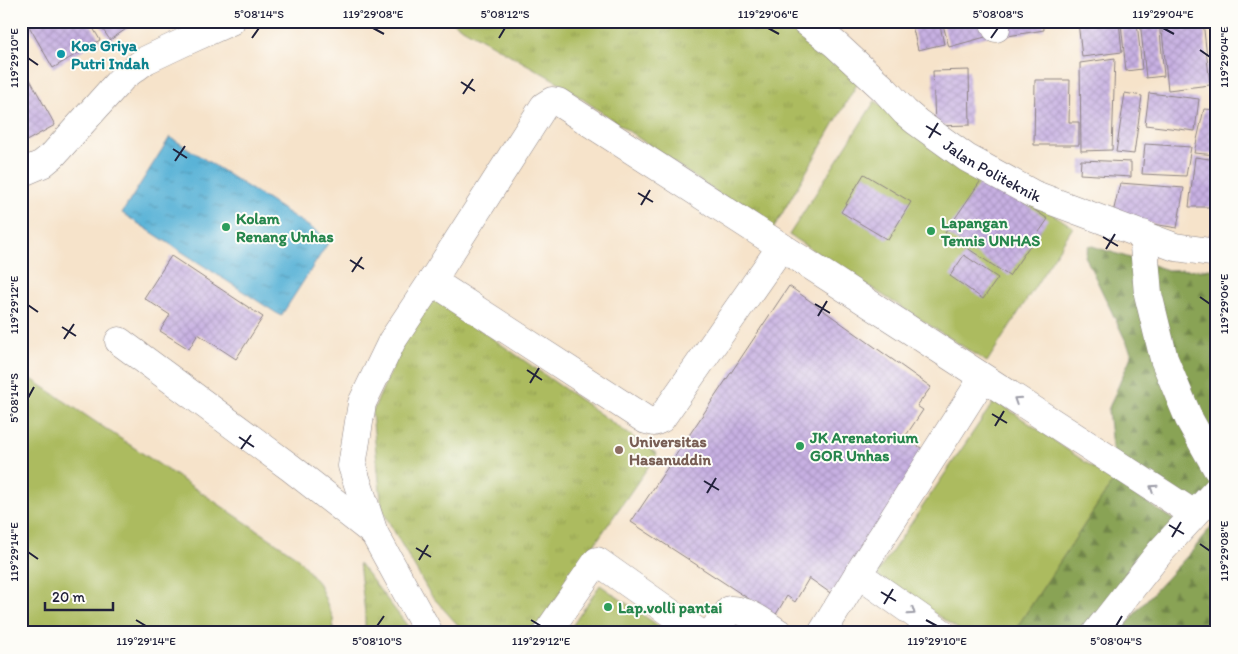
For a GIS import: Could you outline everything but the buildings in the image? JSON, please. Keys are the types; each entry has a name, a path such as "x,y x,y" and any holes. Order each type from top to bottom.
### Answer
{"street":[{"path":"21,173 42,164 53,155 123,76 146,60 231,21"},
{"name":"Jalan Politeknik","path":"804,21 835,44 905,112 967,158 1033,194 1175,246 1217,253"},
{"path":"429,633 374,533 352,466 362,403 392,341 544,106 555,101 1194,514"},
{"path":"1143,234 1148,294 1164,359 1189,419 1217,469"},
{"path":"432,281 646,420 654,422 662,419 781,247"},
{"path":"119,341 291,468 374,533"},
{"path":"822,633 983,378"},
{"path":"1096,633 1160,552 1217,490"},
{"path":"548,632 597,561 699,633"},
{"path":"858,574 942,633"},
{"path":"711,633 730,610 738,610 745,612 779,633"}],"green space":[{"path":"450,21 785,21 860,79 772,231 558,82"},
{"name":"Lapangan Tennis UNHAS","path":"875,101 1073,227 987,362 789,235"},
{"path":"1089,245 1168,270 1217,269 1217,484 1194,507 1113,456 1108,410 1132,354 1085,256"},
{"path":"431,295 657,454 533,633 465,633 430,594 382,510 372,413 404,341"},
{"path":"21,372 296,556 319,584 333,618 334,633 21,633"},
{"path":"995,400 1113,481 1013,633 964,633 876,575"},
{"path":"1113,481 1177,522 1086,633 1013,633"},
{"path":"1217,519 1217,633 1120,633 1140,607 1193,550"},
{"path":"359,563 413,633 365,633 365,613"},
{"name":"Lap.volli pantai","path":"600,585 663,629 660,633 575,633 570,629"}],"water":[{"name":"Kolam Renang Unhas","path":"170,137 330,240 281,316 122,213"}],"place":[{"name":"Kos Griya Putri Indah","path":"61,54"},
{"name":"Kolam Renang Unhas","path":"226,227"},
{"name":"Lapangan Tennis UNHAS","path":"931,231"},
{"name":"JK Arenatorium GOR Unhas","path":"800,446"},
{"name":"Universitas Hasanuddin","path":"619,450"},
{"name":"Lap.volli pantai","path":"608,607"}]}
